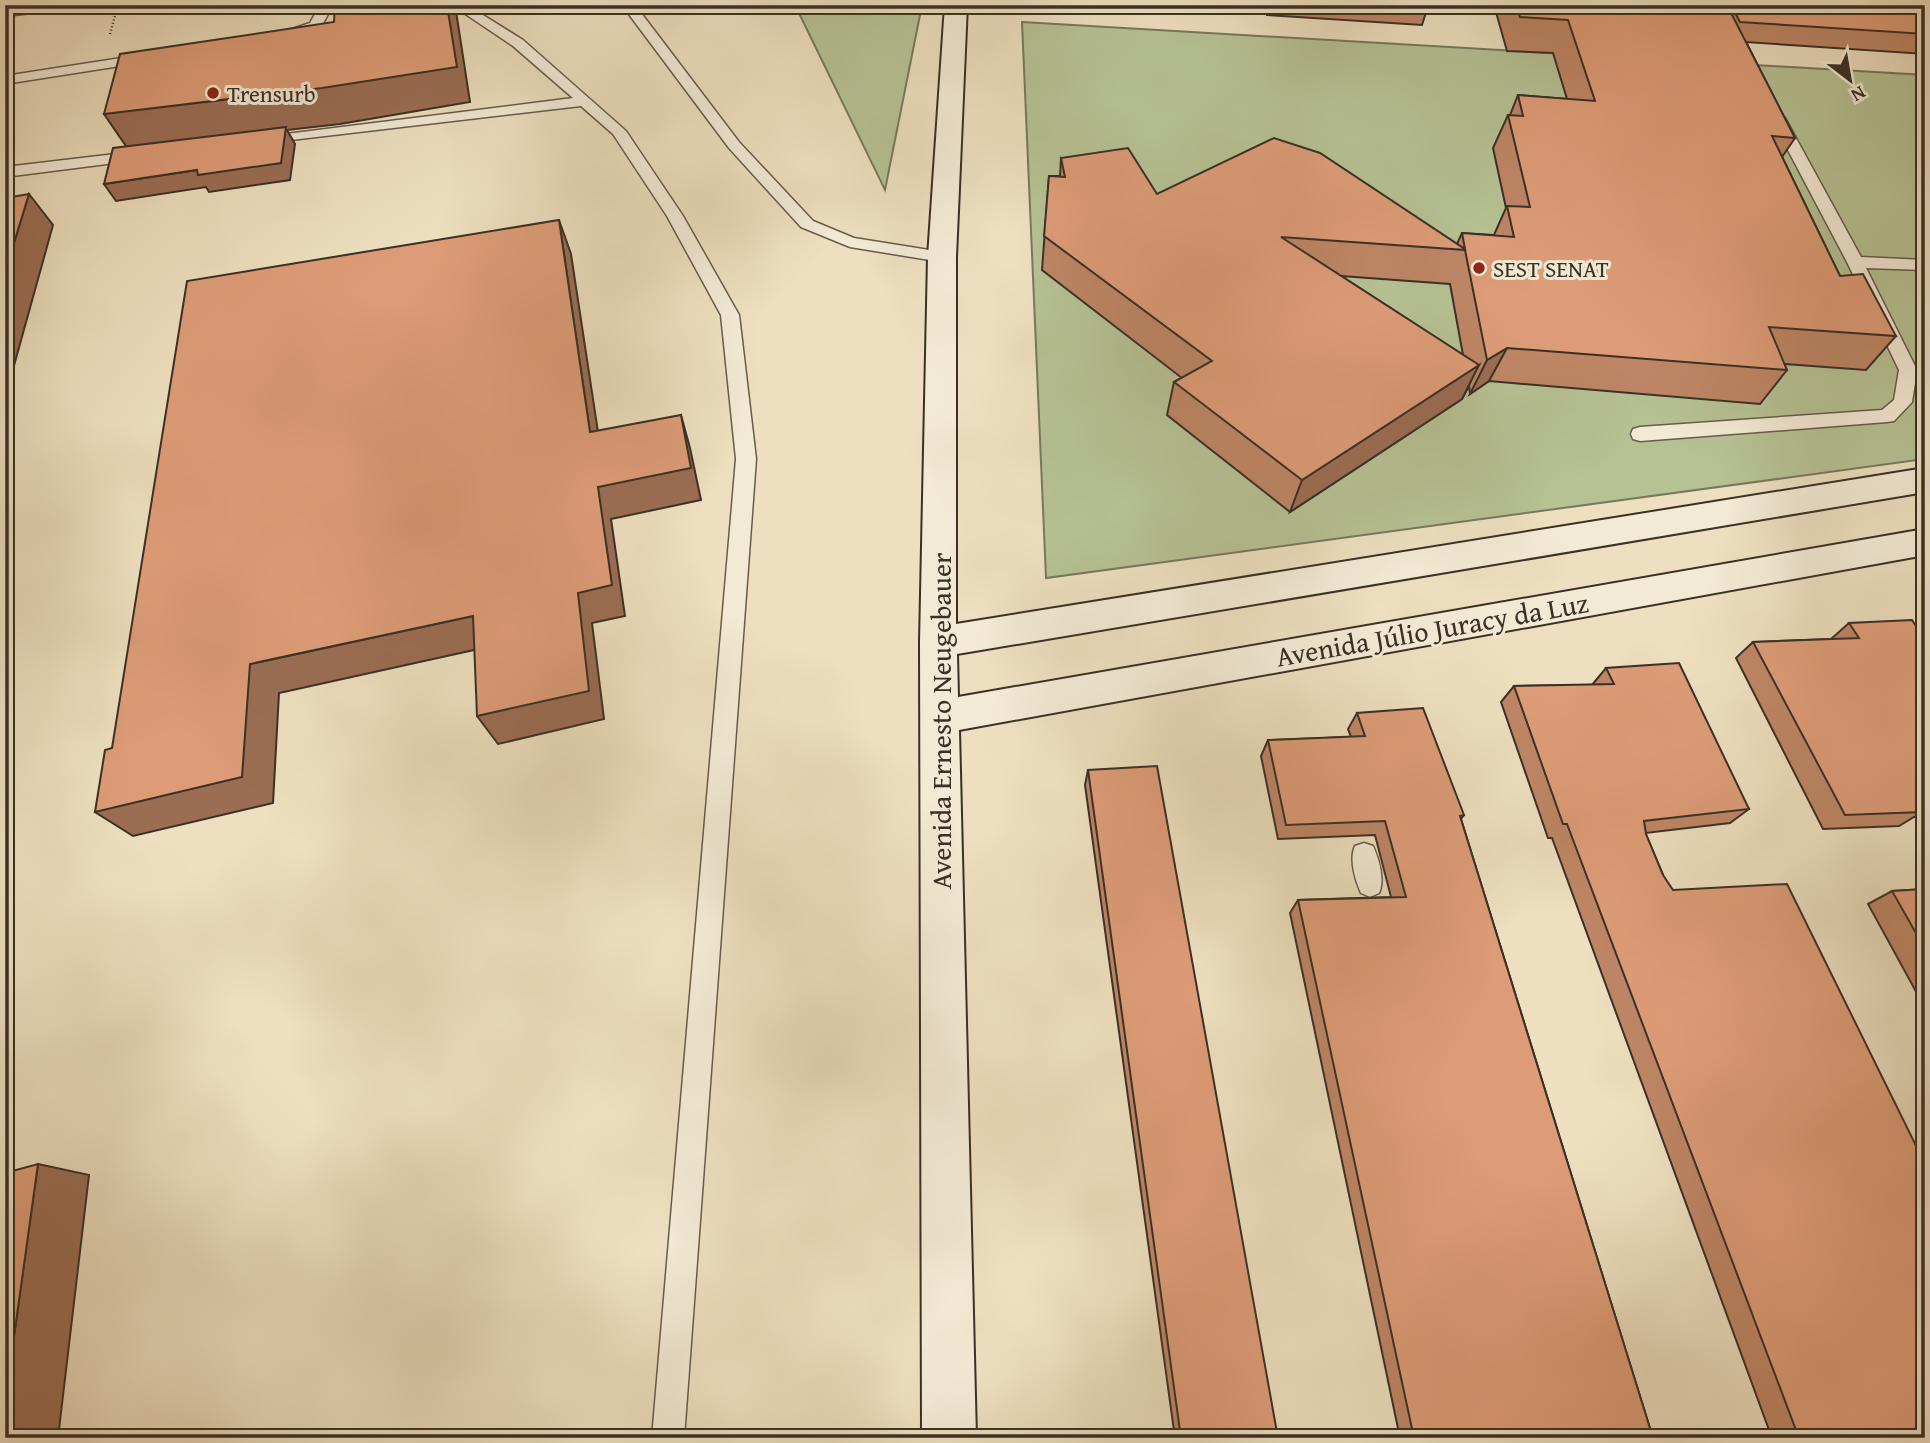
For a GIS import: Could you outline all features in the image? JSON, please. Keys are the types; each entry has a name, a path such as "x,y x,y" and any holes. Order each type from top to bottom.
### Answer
{"street":[{"name":"Avenida Ernesto Neugebauer","path":"949,1438 938,642 942,257 956,5"},
{"path":"938,642 1925,480"},
{"name":"Avenida Júlio Juracy da Luz","path":"939,716 1925,542"}],"lane":[{"path":"5,12 67,5"},
{"path":"273,37 309,30 315,26 327,5"},
{"path":"458,5 518,43 619,131 675,216 730,315 746,459 668,1438"},
{"path":"628,5 734,145 807,225 850,242 942,257"},
{"path":"5,80 168,55"},
{"path":"240,144 585,101"},
{"path":"1640,434 1887,416 1903,402 1908,370 1855,262 1770,104"},
{"path":"5,172 157,154"},
{"path":"1855,262 1925,265"},
{"path":"1364,853 1370,885"}],"path":[{"path":"109,39 118,5"}],"green space":[{"path":"795,5 922,5 885,190"},
{"name":"SEST SENAT","path":"1022,22 1925,75 1925,459 1046,578"}],"building":[{"path":"335,5 447,5 457,67 322,88 104,114 120,54 334,22"},
{"path":"1516,5 1727,5 1795,138 1772,136 1840,276 1863,274 1896,336 1769,327 1787,370 1507,348 1487,360 1465,250 1281,237 1479,365 1302,480 1174,382 1212,361 1044,236 1049,176 1065,177 1061,158 1128,148 1157,194 1274,138 1320,153 1465,249 1462,233 1514,237 1507,206 1530,207 1508,115 1523,116 1518,95 1595,101 1568,20 1520,17"},
{"path":"1731,5 1925,5 1925,34 1740,22"},
{"path":"286,127 281,163 198,175 197,170 104,184 113,148"},
{"path":"29,194 5,272 5,198"},
{"path":"559,220 590,432 681,415 691,468 598,487 612,585 578,593 589,691 477,716 473,616 250,664 242,777 95,812 105,750 112,748 187,281"},
{"path":"1912,620 1925,640 1925,803 1917,804 1922,812 1845,815 1753,642 1859,638 1849,623"},
{"path":"1679,663 1749,809 1644,821 1646,834 1663,875 1673,890 1787,884 1925,1164 1925,1438 1799,1438 1567,824 1563,824 1514,686 1614,684 1606,668"},
{"path":"1423,708 1464,815 1460,816 1653,1438 1414,1438 1298,900 1406,897 1385,821 1286,825 1268,740 1365,736 1357,713"},
{"path":"1157,766 1278,1438 1181,1438 1088,770"},
{"path":"1925,889 1925,949 1892,891"},
{"path":"38,1164 5,1401 5,1173"}],"place":[{"name":"Trensurb","path":"213,93"},
{"name":"SEST SENAT","path":"1479,268"}]}
